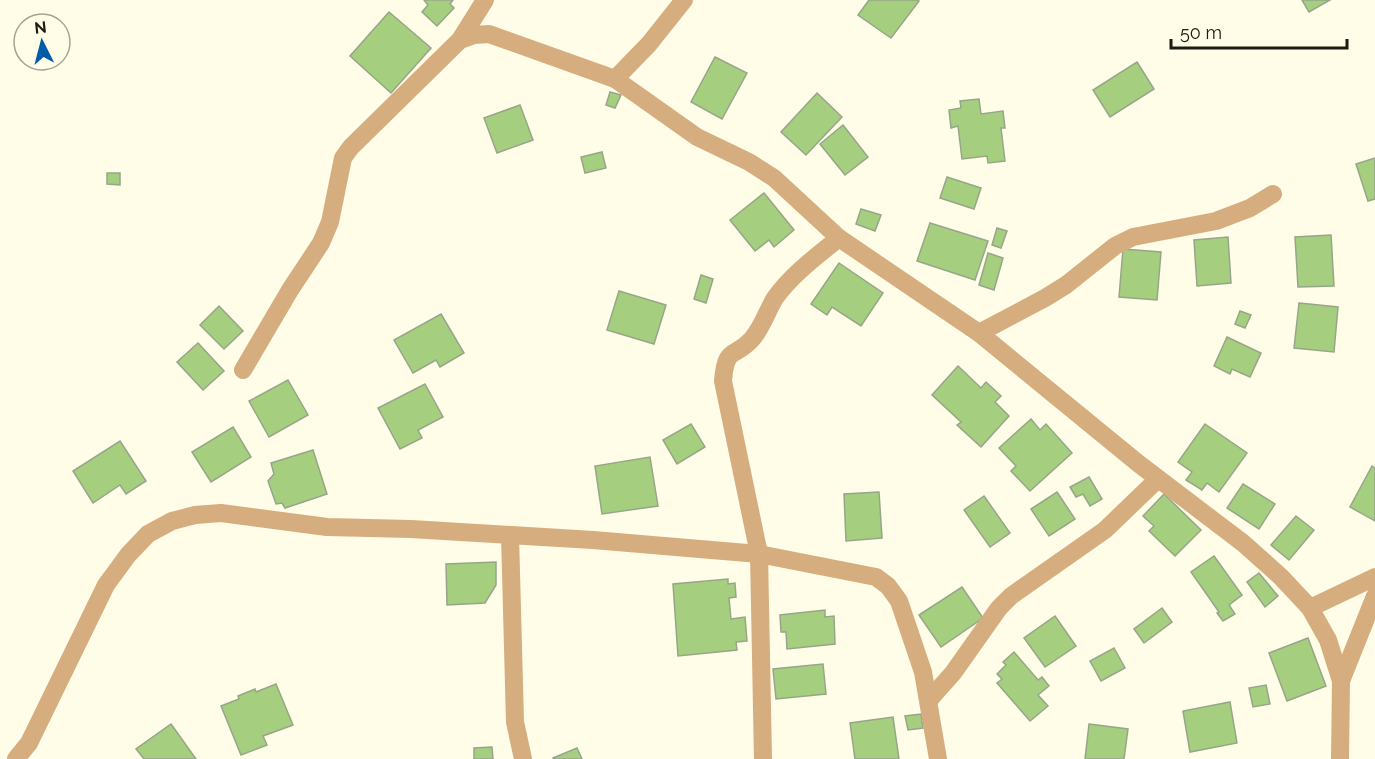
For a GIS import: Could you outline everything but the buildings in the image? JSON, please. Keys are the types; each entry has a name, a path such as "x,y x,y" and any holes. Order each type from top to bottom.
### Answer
{"street":[{"path":"243,370 290,290 321,243 330,222 343,158 351,147 460,40 485,0"},
{"path":"615,79 649,44 684,0"},
{"path":"460,40 474,34 489,34 615,79 697,137 749,162 774,178 839,238 979,333 1158,479 1243,543 1281,577 1310,608 1328,640 1341,681 1340,759"},
{"path":"979,333 1066,285 1115,246 1133,237 1216,221 1250,208 1273,194"},
{"path":"763,759 759,554 723,381 724,367 728,357 754,338 776,298 795,276 839,238"},
{"path":"929,700 953,673 999,608 1011,596 1106,530 1158,479"},
{"path":"16,759 29,743 106,585 128,555 148,534 172,521 195,514 220,513 327,527 411,529 593,540 759,554 876,578 888,586 899,601 923,672 938,759"},
{"path":"510,536 515,722 523,759"},
{"path":"1310,608 1375,578"},
{"path":"1341,681 1375,596"}]}
